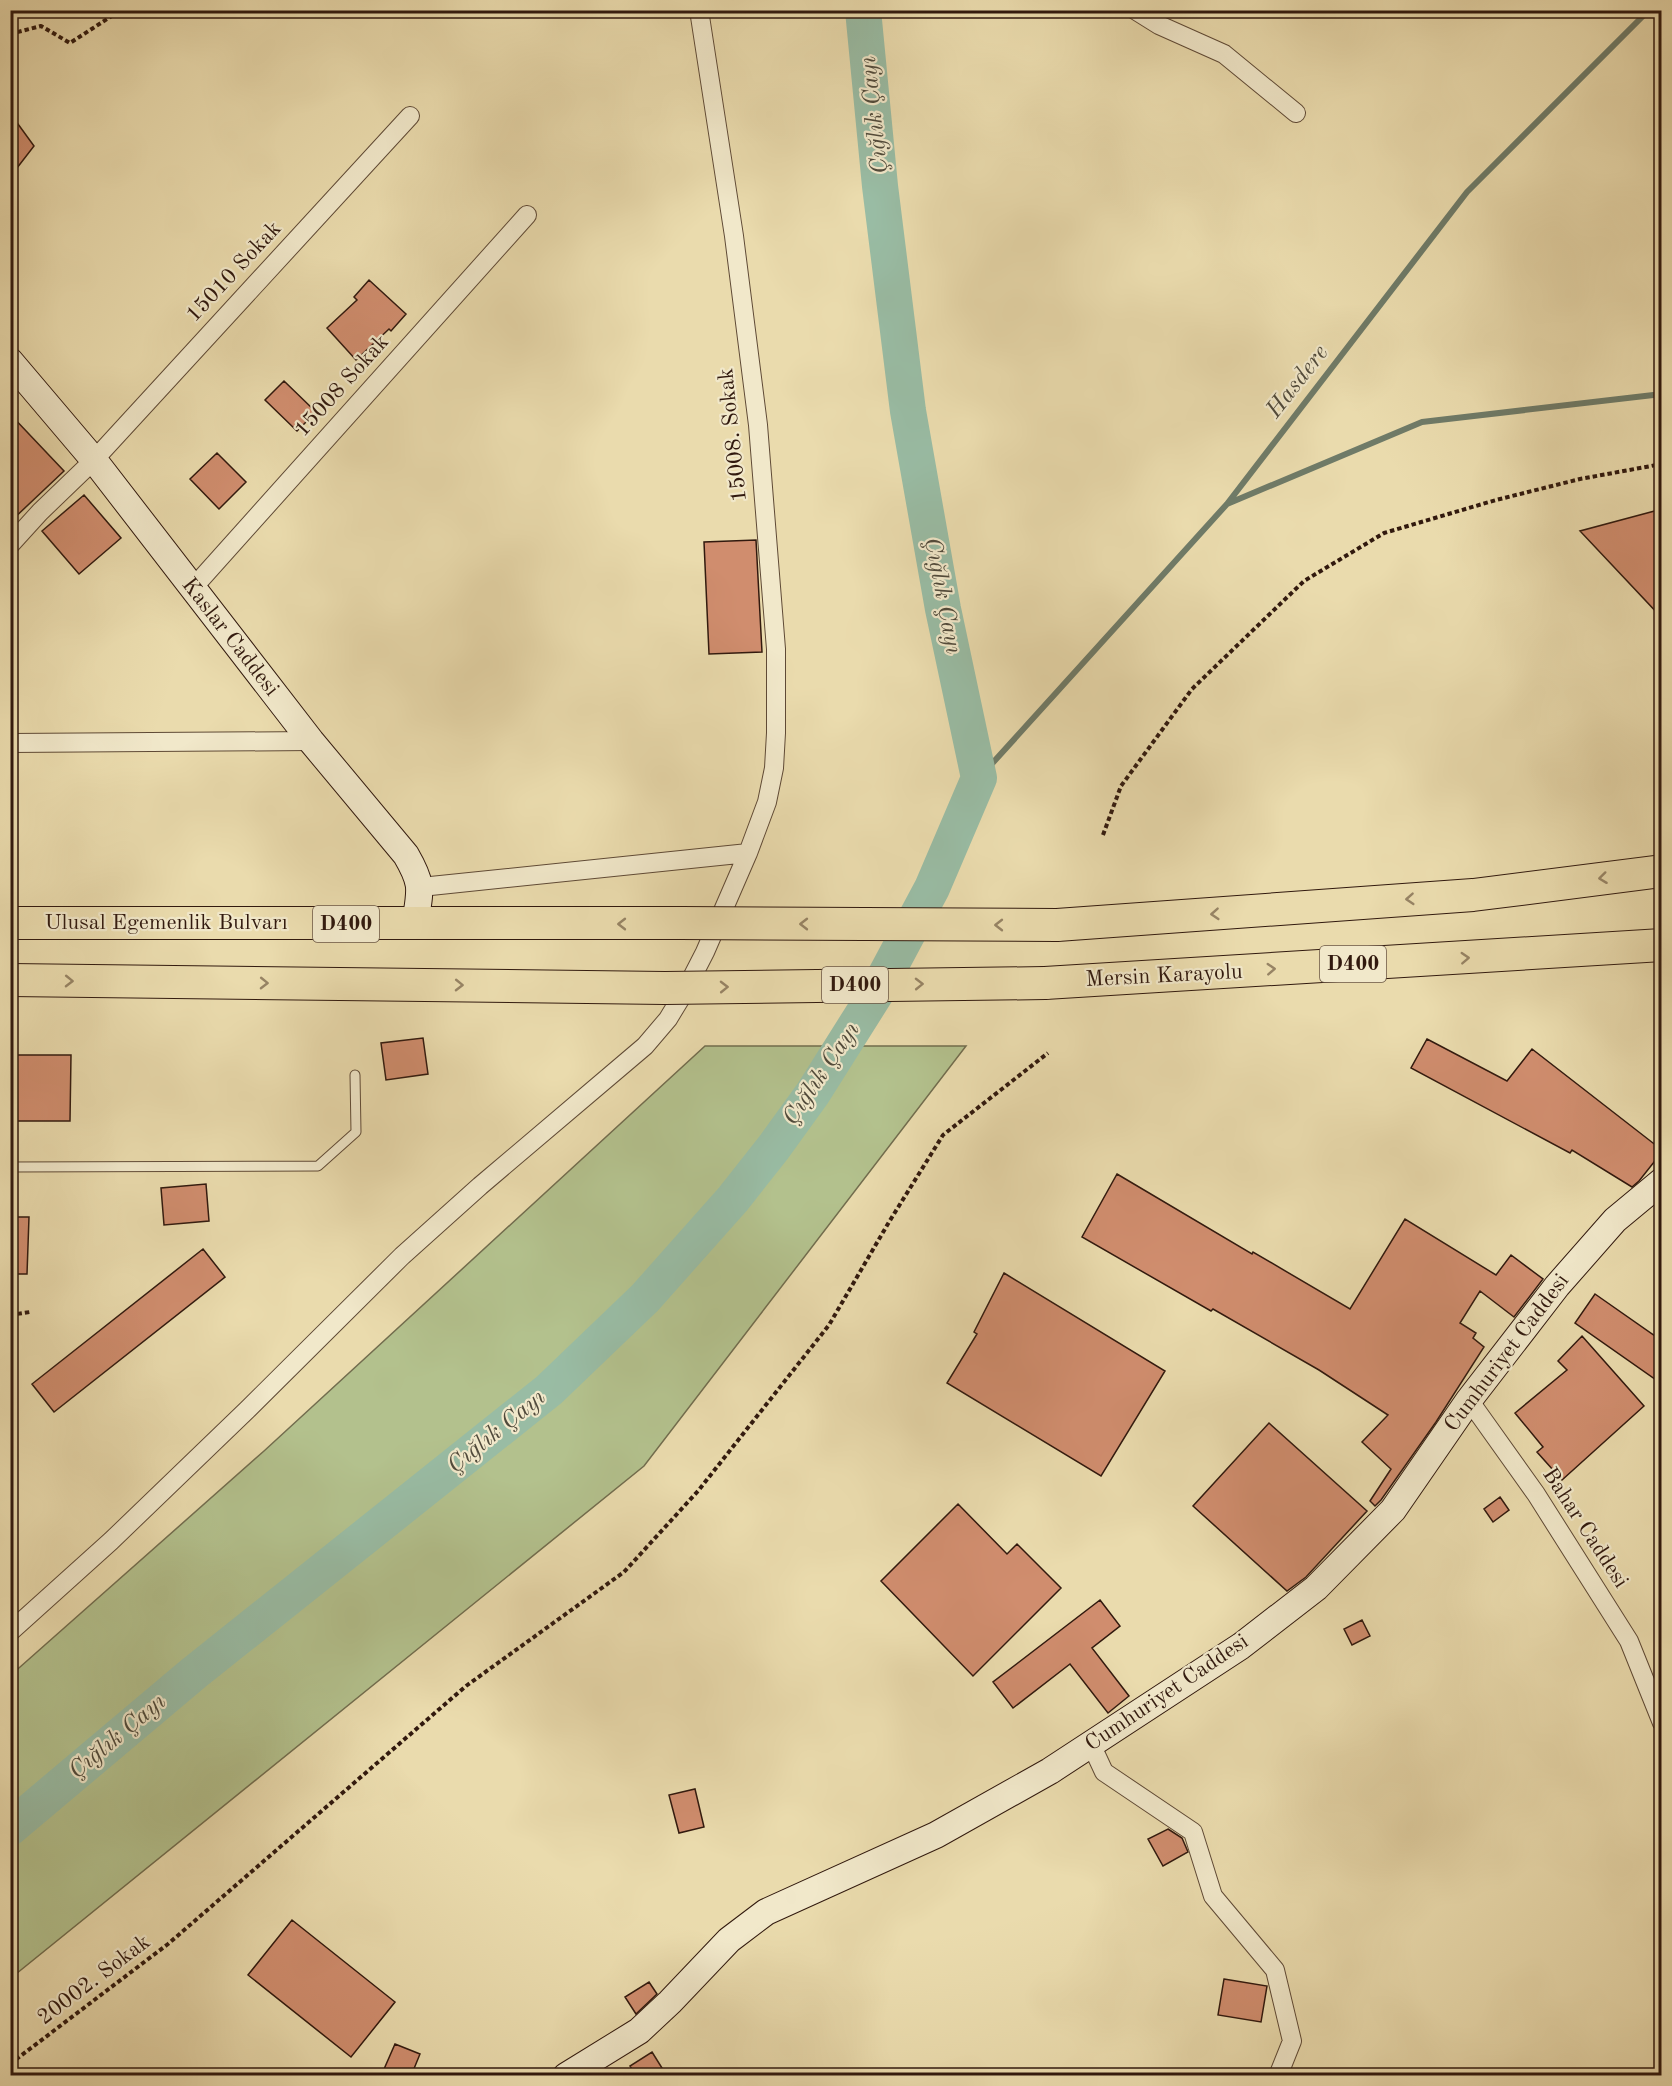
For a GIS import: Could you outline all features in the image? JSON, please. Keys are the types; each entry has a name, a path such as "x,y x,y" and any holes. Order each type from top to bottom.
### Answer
{"highway":[{"name":"Ulusal Egemenlik Bulvarı","path":"10,923 1057,925 1473,895 1662,871"},
{"name":"Mersin Karayolu","path":"13,983 665,988 1045,983 1662,945"}],"street":[{"name":"15008. Sokak","path":"10,1632 120,1533 402,1256 480,1186 645,1046 668,1019 685,991 705,952 748,853 767,802 774,768 776,649 758,424 734,236 699,10"},
{"path":"1135,10 1159,25 1224,54 1296,113"},
{"name":"15010 Sokak","path":"10,545 40,512 94,460 410,116"},
{"name":"15008 Sokak","path":"192,589 527,215"},
{"name":"Kaslar Caddesi","path":"10,361 94,460 311,741 406,855 421,887"},
{"path":"10,743 311,741"},
{"path":"415,924 421,887 748,853"},
{"name":"Cumhuriyet Caddesi","path":"566,2076 639,2031 729,1940 766,1912 936,1834 1050,1771 1241,1646 1316,1588 1393,1510 1469,1400 1557,1286 1615,1220 1662,1181"},
{"name":"Bahar Caddesi","path":"1469,1400 1536,1494 1629,1641 1662,1723"},
{"path":"1091,1744 1104,1772 1193,1832 1213,1896 1275,1970 1292,2041 1278,2076"}],"lane":[{"path":"10,1167 318,1166 356,1132 354,1075"}],"path":[{"path":"10,34 41,26 70,43 122,10"},
{"path":"1103,835 1121,786 1192,689 1304,581 1384,533 1496,500 1580,479 1662,464"},
{"name":"20002. Sokak","path":"10,2064 168,1944 466,1686 624,1572 698,1491 829,1325 943,1135 1048,1053"},
{"path":"10,1315 30,1312"}],"green space":[{"path":"705,1046 966,1046 644,1466 11,1978 11,1675 264,1451"}],"building":[{"path":"10,113 34,146 10,177"},
{"path":"369,280 406,314 391,331 389,329 356,360 327,328 357,300 354,297"},
{"path":"284,381 316,412 297,431 265,400"},
{"path":"10,414 64,471 10,522"},
{"path":"217,453 246,482 219,509 190,479"},
{"path":"84,495 121,538 79,574 42,531"},
{"path":"1662,509 1662,618 1580,531"},
{"path":"756,540 762,652 709,654 704,542"},
{"path":"423,1038 428,1074 386,1080 381,1043"},
{"path":"1427,1039 1507,1081 1532,1049 1662,1152 1632,1187 1572,1150 1570,1153 1411,1068"},
{"path":"10,1055 71,1055 70,1121 10,1121"},
{"path":"1117,1174 1350,1309 1405,1219 1496,1275 1511,1255 1543,1279 1514,1317 1480,1291 1460,1323 1476,1333 1473,1338 1484,1347 1436,1422 1375,1506 1370,1501 1391,1469 1362,1442 1388,1415 1319,1370 1082,1237"},
{"path":"206,1184 209,1221 164,1225 161,1188"},
{"path":"10,1217 29,1217 27,1274 10,1274"},
{"path":"203,1249 225,1277 54,1412 32,1384"},
{"path":"1004,1273 1165,1371 1101,1476 947,1383 977,1334 974,1332"},
{"path":"1595,1294 1662,1341 1662,1384 1575,1323"},
{"path":"1582,1336 1644,1406 1562,1480 1537,1452 1543,1447 1515,1413 1567,1370 1558,1361"},
{"path":"1269,1423 1367,1511 1306,1577 1287,1591 1193,1506"},
{"path":"1500,1497 1509,1510 1493,1522 1484,1509"},
{"path":"958,1504 1007,1554 1017,1544 1061,1588 973,1676 881,1581"},
{"path":"1100,1600 1120,1626 1092,1648 1129,1696 1108,1713 1070,1664 1013,1708 993,1682"},
{"path":"1362,1620 1370,1636 1352,1645 1344,1629"},
{"path":"695,1789 704,1827 679,1833 669,1795"},
{"path":"1168,1829 1182,1838 1188,1852 1163,1866 1148,1839"},
{"path":"292,1920 395,2002 351,2057 248,1975"},
{"path":"1224,1979 1267,1986 1261,2022 1218,2015"},
{"path":"649,1982 657,1994 636,2014 625,1997"},
{"path":"395,2044 420,2054 411,2076 381,2076"},
{"path":"652,2052 667,2076 636,2076 630,2066"}],"waterway":[{"name":"Çığlık Çayı","path":"10,1828 194,1673 549,1390 645,1298 733,1199 813,1093 876,993 932,888 979,778 943,609 908,411 880,186 863,10"},
{"name":"Hasdere","path":"979,778 1227,504 1467,192 1649,10"},
{"path":"1227,504 1422,422 1662,394"}]}
